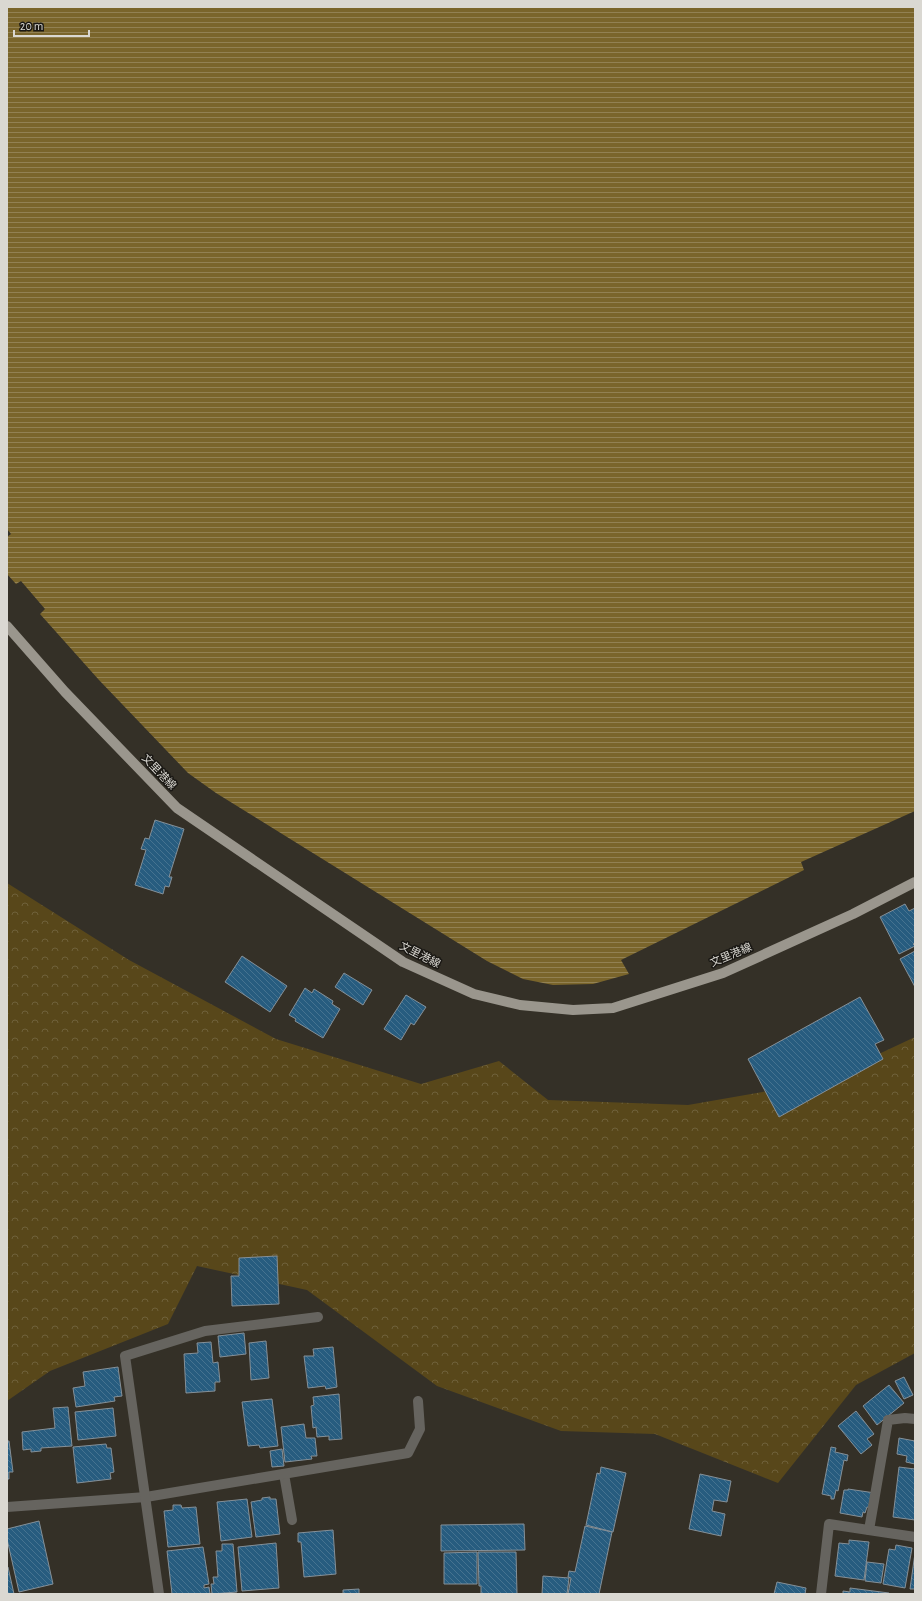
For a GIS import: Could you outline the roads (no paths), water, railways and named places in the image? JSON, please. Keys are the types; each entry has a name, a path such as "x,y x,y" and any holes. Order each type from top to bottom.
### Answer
{"main road":[{"name":"文里港線","path":"7,626 65,692 177,808 403,962 474,994 527,1006 573,1010 613,1008 723,973 853,914 915,882"}],"street":[{"path":"159,1594 125,1356 205,1331 318,1317"},
{"path":"7,1507 146,1497 408,1453 420,1429 418,1401"},
{"path":"869,1530 888,1420 905,1418 915,1419"},
{"path":"284,1474 292,1520"},
{"path":"821,1594 829,1524 915,1537"}]}
